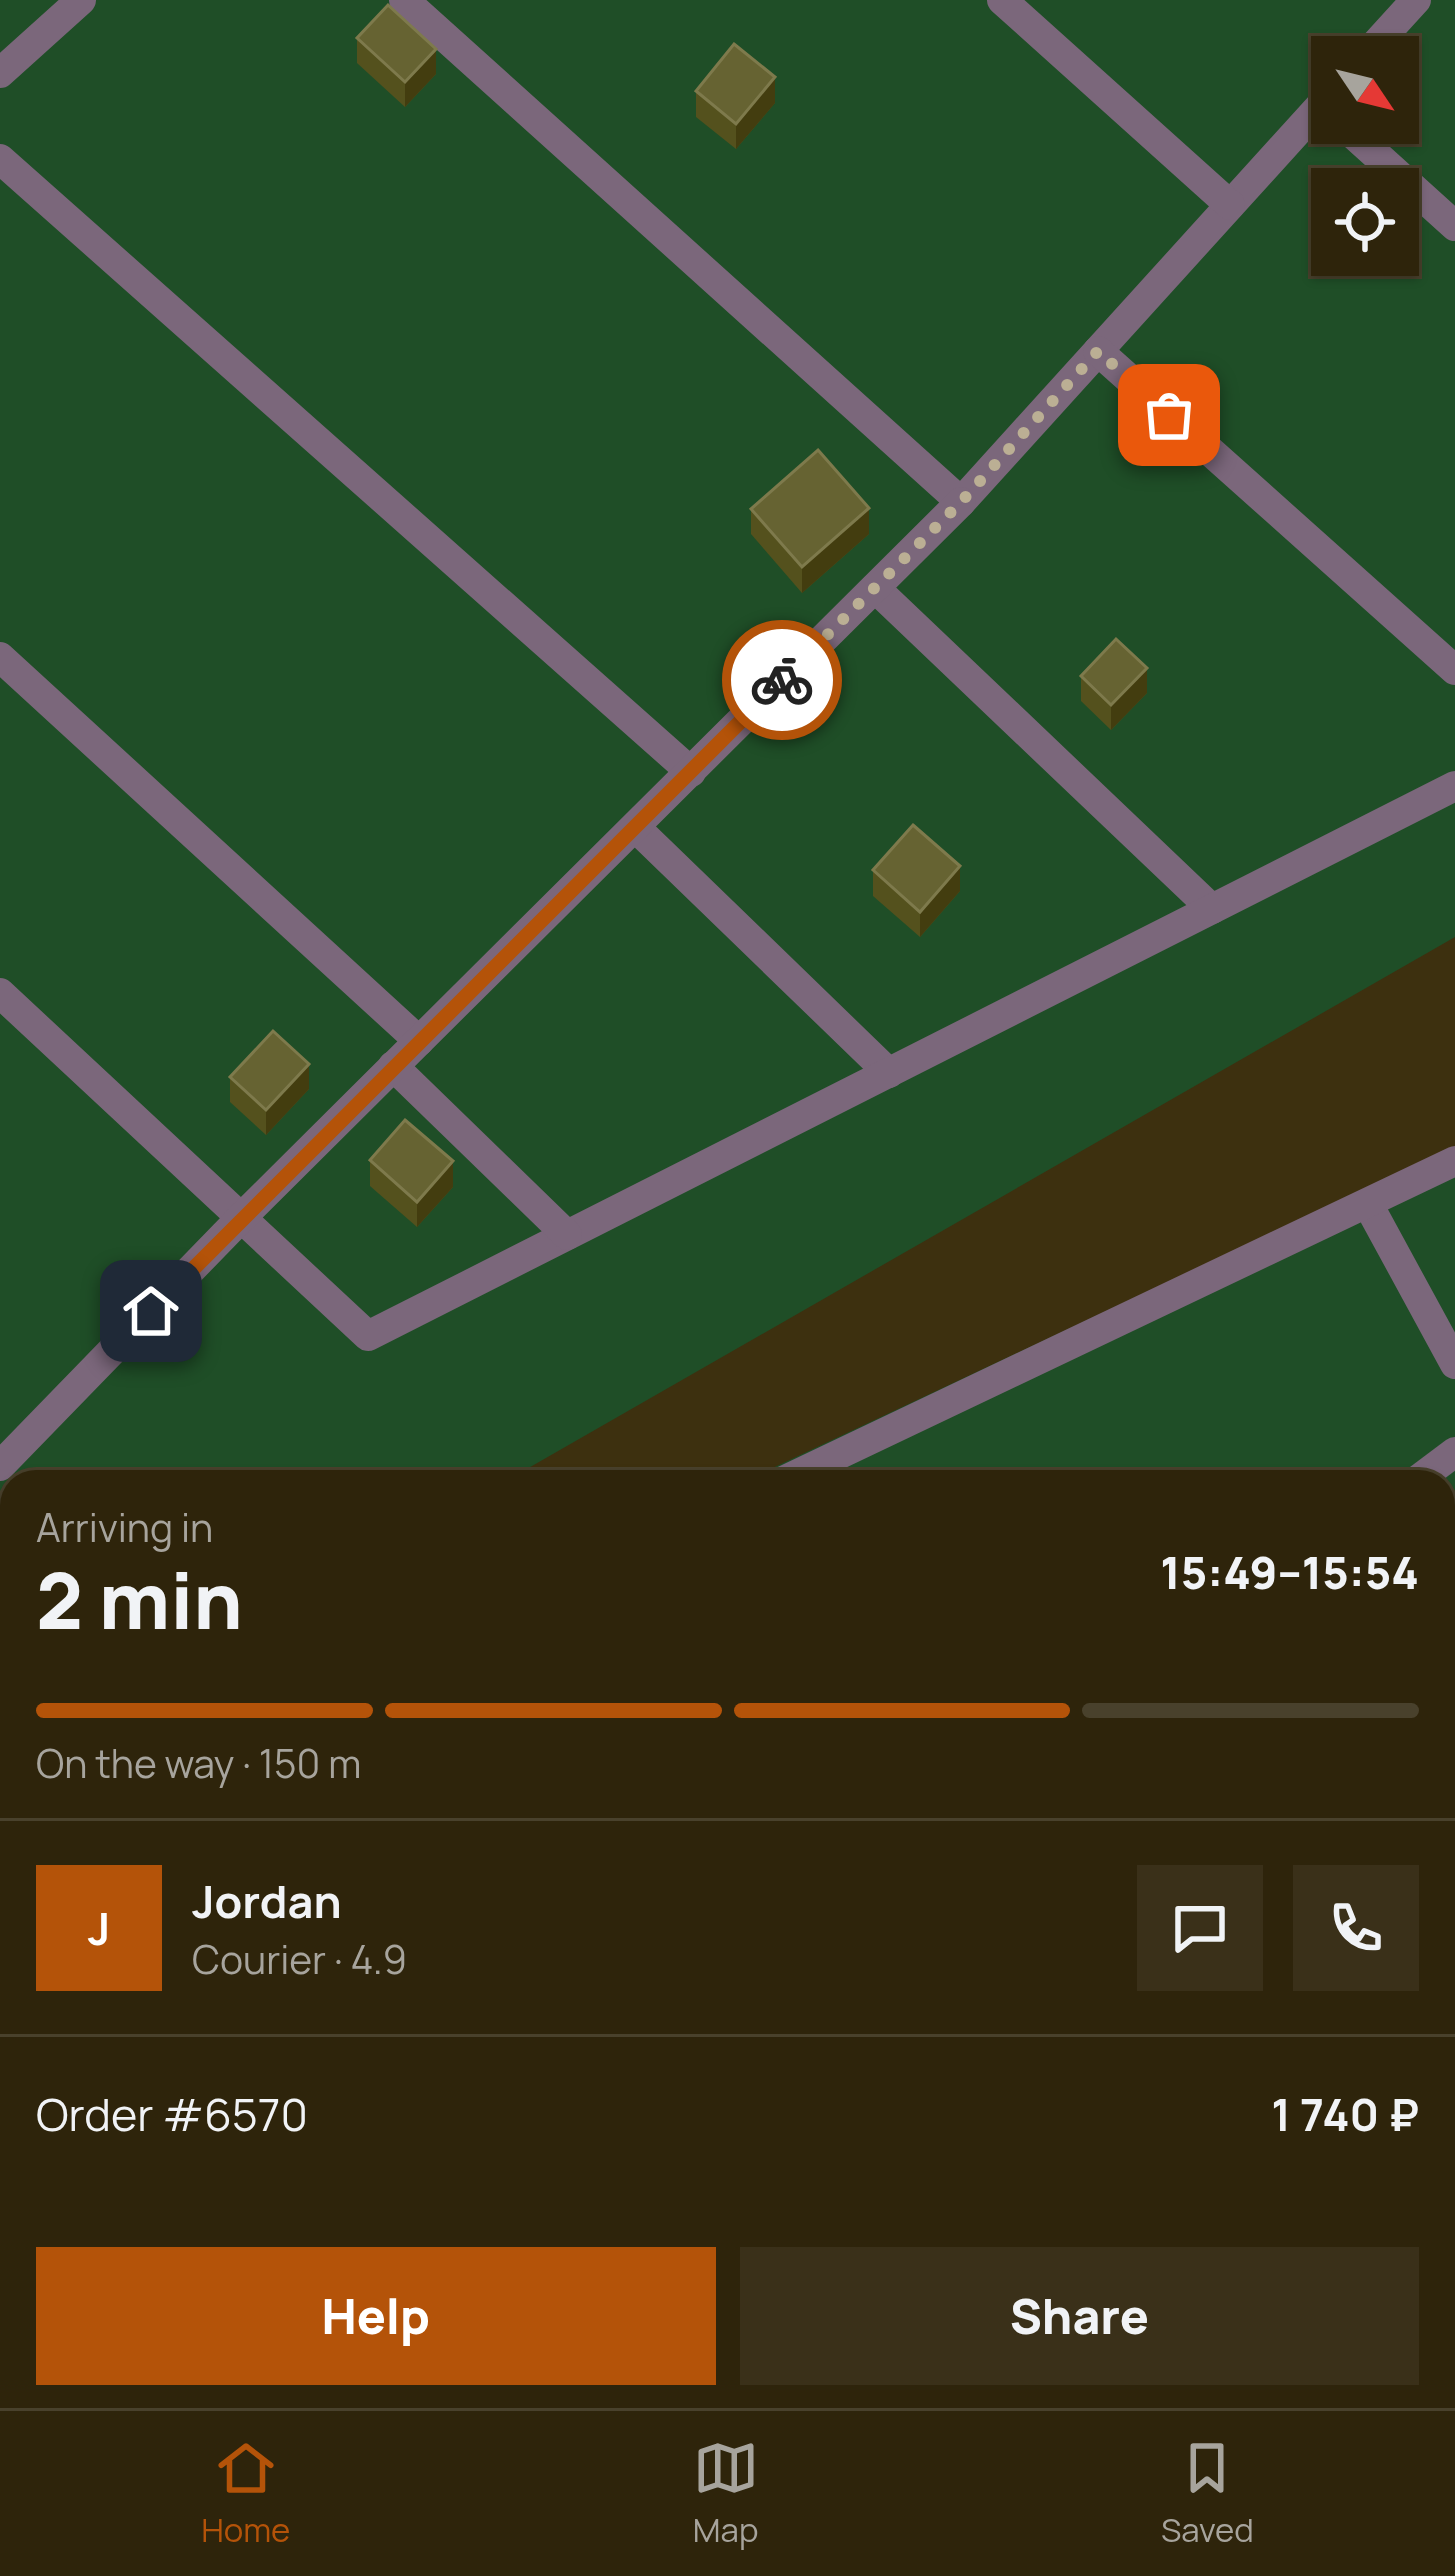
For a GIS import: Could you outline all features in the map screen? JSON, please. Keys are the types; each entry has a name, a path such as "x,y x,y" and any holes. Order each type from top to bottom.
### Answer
{"lane":[{"path":"0,73 81,0"},
{"path":"404,0 961,502"},
{"path":"1002,0 1230,205"},
{"path":"1383,36 1416,0"},
{"path":"0,1466 241,1218 961,502 1230,205 1311,128"},
{"path":"1368,144 1455,226"},
{"path":"0,159 691,772"},
{"path":"1098,351 1455,670"},
{"path":"875,588 1212,909"},
{"path":"0,657 419,1041"},
{"path":"0,993 368,1336 1455,786"},
{"path":"635,827 889,1073"},
{"path":"394,1066 567,1235"},
{"path":"807,1470 1370,1206 1455,1161"},
{"path":"1370,1206 1455,1364"}],"green space":[{"path":"0,0 1455,0 1455,937 525,1470 0,1470"},
{"path":"1455,1147 1455,1470 769,1470"}],"building":[{"path":"388,5 436,49 405,82 357,38"},
{"path":"734,44 775,77 736,124 696,91"},
{"path":"818,450 869,508 802,567 751,509"},
{"path":"1116,639 1147,668 1111,705 1081,676"},
{"path":"913,825 960,866 920,912 873,870"},
{"path":"273,1031 309,1064 266,1110 230,1077"},
{"path":"405,1120 453,1161 417,1202 370,1160"}],"way so far":[{"path":"782,680 961,502 1098,351 1169,415"}],"route":[{"path":"151,1311 782,680"}]}
